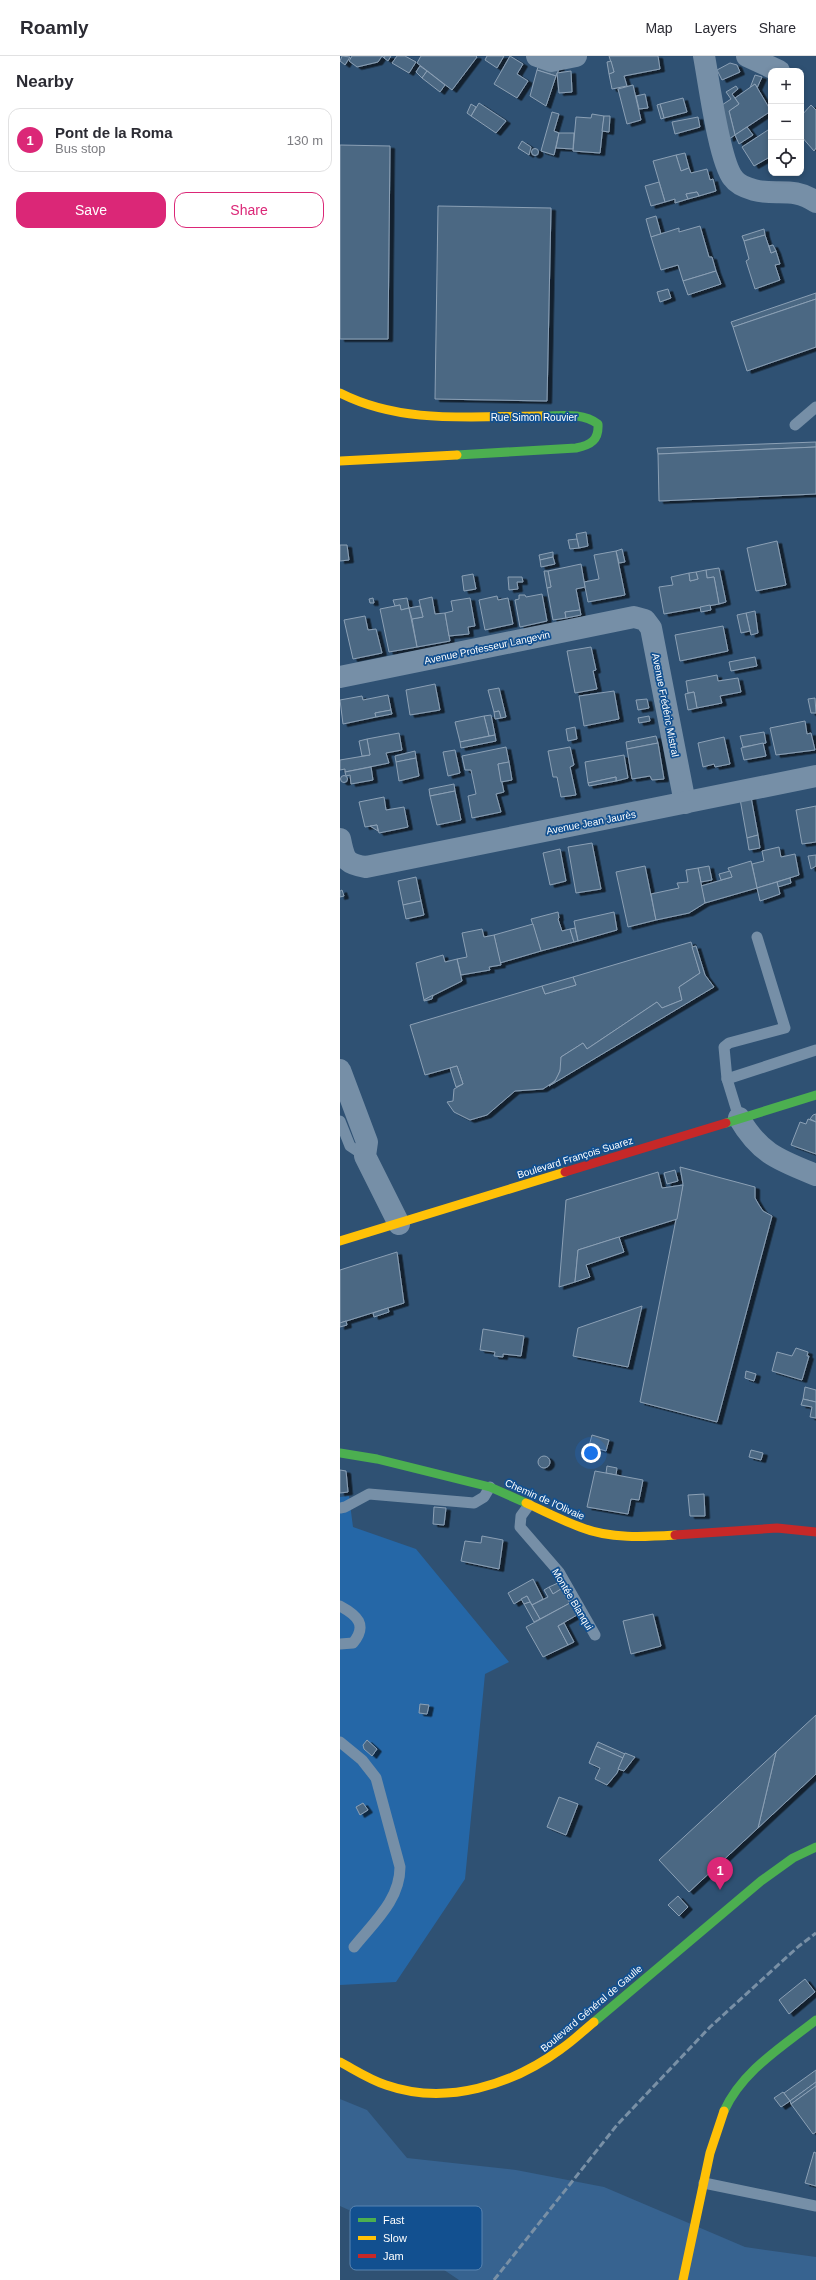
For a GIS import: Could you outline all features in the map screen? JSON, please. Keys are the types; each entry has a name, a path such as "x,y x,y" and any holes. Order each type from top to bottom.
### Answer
{"street":[{"path":"537,56 551,61 565,60 576,56"},
{"path":"704,56 724,161 733,178 743,186 756,190 797,193 816,202"},
{"path":"747,56 773,68"},
{"name":"Rue Simon Rouvier","path":"340,393 362,403 404,414 425,417 581,416 591,418 598,424 599,430 598,438 591,446 576,448 340,461"},
{"name":"Avenue Professeur Langevin","path":"340,677 634,617"},
{"name":"Avenue Frédéric Mistral","path":"634,617 645,620 651,628 685,803"},
{"name":"Avenue Jean Jaurès","path":"340,839 344,857 351,865 366,867 816,776"},
{"path":"340,1070 367,1142 365,1156 399,1224"},
{"name":"Boulevard François Suarez","path":"340,1241 816,1095"},
{"path":"738,1118 749,1135 775,1159 816,1175"},
{"name":"Chemin de l'Olivaie","path":"340,1453 377,1459 490,1487 581,1528 614,1535 638,1536 777,1528 816,1532"},
{"name":"Boulevard Général de Gaulle","path":"803,1852 816,1835"},
{"name":"Boulevard Général de Gaulle","path":"340,2062 391,2087 418,2093 447,2094 471,2090 494,2085 520,2075 542,2064 562,2049 693,1935 750,1890 803,1852 816,1847"},
{"path":"683,2280 700,2199 718,2126 733,2094 757,2068 816,2020"}],"lane":[{"path":"795,425 816,407"},
{"path":"738,1118 727,1078 724,1047 729,1043 785,1028 757,937"},
{"path":"727,1078 816,1050"},
{"path":"340,1121 350,1146 365,1156"},
{"path":"340,1508 345,1507 369,1494 474,1503 484,1497 490,1487"},
{"name":"Montée Blanqui","path":"530,1505 521,1516 520,1527 559,1572 595,1635"},
{"path":"340,1606 354,1613 361,1625 359,1636 353,1643 340,1644"},
{"path":"340,1742 362,1760 376,1778 400,1867 400,1881 394,1896 354,1947"},
{"path":"704,2183 816,2206"}],"shaded area":[{"path":"349,1496 353,1527 416,1549 509,1662 485,1674 465,1879 396,1982 340,1985 340,1497"},
{"path":"340,2099 367,2110 407,2158 516,2170 604,2187 745,2247 816,2257 816,2280 459,2280 444,2270 482,2270 482,2206 350,2206 350,2210 340,2206"}],"building":[{"path":"342,56 350,57 345,65 340,61"},
{"path":"352,56 382,56 378,62 357,67 349,61"},
{"path":"385,56 391,56 388,61 384,58"},
{"path":"397,56 405,56 416,62 409,73 392,63"},
{"path":"421,56 477,57 452,90 417,63"},
{"path":"487,56 504,56 497,68 485,60"},
{"path":"510,56 523,64 517,74 528,81 517,98 494,84"},
{"path":"609,56 658,56 660,69 624,76 627,86 612,89 609,74 614,72"},
{"path":"611,61 614,72 609,74 607,62"},
{"path":"730,63 737,65 740,72 722,80 717,70"},
{"path":"539,64 560,67 556,76 537,70"},
{"path":"420,66 427,71 422,78 416,72"},
{"path":"537,70 556,76 546,106 530,96"},
{"path":"427,71 445,85 440,92 422,78"},
{"path":"571,71 572,92 559,93 557,73"},
{"path":"755,75 762,77 757,88 755,84 750,88"},
{"path":"755,84 768,106 768,113 735,135 729,111 739,104 735,98"},
{"path":"633,85 641,120 627,124 618,89"},
{"path":"736,86 738,89 732,94 739,104 729,111 735,135 729,139 722,105 731,99 726,92"},
{"path":"645,94 648,108 639,109 636,96"},
{"path":"683,98 687,112 664,118 660,104"},
{"path":"479,103 506,121 496,133 471,116"},
{"path":"471,104 476,107 471,116 467,113"},
{"path":"660,104 664,118 661,119 657,105"},
{"path":"811,105 816,110 816,148 814,151 804,139 804,113"},
{"path":"552,112 559,114 554,131 559,133 554,155 541,151"},
{"path":"592,114 604,116 600,153 573,151 576,117 591,118"},
{"path":"604,116 610,116 609,132 602,131"},
{"path":"698,117 700,127 675,134 672,122"},
{"path":"747,127 753,135 739,144 735,135"},
{"path":"768,130 768,158 754,166 742,147"},
{"path":"559,133 574,133 573,149 556,148"},
{"path":"522,141 531,147 529,155 518,148"},
{"path":"340,145 390,146 388,339 340,339"},
{"path":"535,149 538,152 535,155 532,152"},
{"path":"685,153 689,168 681,171 676,155"},
{"path":"676,155 681,171 689,168 691,173 707,169 710,180 713,179 716,191 699,196 697,192 686,194 688,199 675,203 675,199 665,202 653,161"},
{"path":"659,182 665,202 651,206 645,186"},
{"path":"697,192 699,196 688,199 686,194"},
{"path":"438,206 551,208 547,401 435,399"},
{"path":"656,216 661,234 651,237 646,219"},
{"path":"700,226 709,257 712,257 716,271 683,281 678,265 661,270 651,237 679,228 679,232"},
{"path":"764,229 765,235 744,241 742,236"},
{"path":"765,235 771,253 776,251 780,264 775,265 780,280 755,289 746,261 749,259 744,241"},
{"path":"773,245 776,251 771,253 769,246"},
{"path":"716,271 721,284 688,295 683,281"},
{"path":"668,289 671,298 660,302 657,292"},
{"path":"816,293 816,299 733,327 731,322"},
{"path":"816,299 816,347 747,371 733,327"},
{"path":"816,442 816,447 658,454 657,448"},
{"path":"816,447 816,494 659,501 658,454"},
{"path":"586,532 588,546 579,548 576,534"},
{"path":"577,539 579,548 570,549 568,540"},
{"path":"777,541 786,585 756,591 747,548"},
{"path":"340,545 347,545 349,560 340,561"},
{"path":"622,549 625,562 619,563 616,551"},
{"path":"616,551 625,595 588,602 584,582 599,579 594,555"},
{"path":"553,552 553,557 540,560 539,555"},
{"path":"553,557 555,564 541,567 540,560"},
{"path":"581,564 585,587 576,589 580,610 565,612 566,618 553,620 547,588 551,587 548,571"},
{"path":"719,568 726,602 719,604 714,577 707,578 706,570"},
{"path":"706,570 707,578 714,577 719,604 664,614 659,587 673,585 671,577 689,573 690,581 698,579 696,572"},
{"path":"544,571 548,571 551,587 547,588"},
{"path":"696,572 698,579 690,581 689,573"},
{"path":"473,574 476,589 464,591 462,576"},
{"path":"508,577 522,577 523,582 517,582 518,589 509,590"},
{"path":"542,594 547,621 520,627 515,600 519,599 519,595 525,595 526,597"},
{"path":"497,596 498,600 508,598 513,624 485,630 479,600"},
{"path":"432,597 435,614 445,613 450,641 417,647 412,619 423,617 419,600"},
{"path":"373,598 374,603 370,603 369,599"},
{"path":"407,598 409,608 401,610 400,605 395,606 393,600"},
{"path":"470,598 475,626 468,627 469,634 449,636 445,613 453,611 451,601"},
{"path":"400,605 401,610 409,608 417,647 389,652 380,609"},
{"path":"710,605 711,610 701,612 700,607"},
{"path":"420,606 423,617 412,619 409,608"},
{"path":"580,610 581,615 566,618 565,612"},
{"path":"755,611 758,633 751,635 746,613"},
{"path":"746,613 750,631 741,633 737,615"},
{"path":"365,616 368,630 376,629 382,653 353,659 344,620"},
{"path":"723,626 728,651 680,661 675,635"},
{"path":"591,647 596,670 593,671 597,689 575,693 567,651"},
{"path":"755,657 757,666 731,671 729,662"},
{"path":"717,675 718,681 738,678 741,692 720,696 722,703 697,708 694,692 688,693 686,681"},
{"path":"435,684 440,710 410,715 406,690"},
{"path":"499,688 506,717 501,718 499,711 494,712 488,690"},
{"path":"614,691 619,719 584,726 579,696"},
{"path":"694,692 697,708 688,710 685,694"},
{"path":"388,695 391,710 375,713 376,717 343,724 340,700 362,696 363,700"},
{"path":"815,698 816,713 811,713 808,699"},
{"path":"647,699 649,708 638,710 636,700"},
{"path":"391,710 392,714 376,717 375,713"},
{"path":"499,711 501,718 495,719 494,712"},
{"path":"491,715 495,735 489,736 484,716"},
{"path":"484,716 489,736 460,742 455,722"},
{"path":"649,716 650,721 639,723 638,718"},
{"path":"805,721 807,734 811,733 815,750 776,755 770,728"},
{"path":"575,727 577,739 568,741 566,729"},
{"path":"764,732 766,743 743,747 740,736"},
{"path":"399,733 402,750 386,753 389,763 345,772 345,769 340,770 340,760 370,755 367,739"},
{"path":"495,735 496,741 461,748 460,742"},
{"path":"656,736 658,743 627,749 626,742"},
{"path":"724,737 730,764 715,767 714,764 703,767 698,743"},
{"path":"367,739 370,755 362,756 359,741"},
{"path":"658,743 664,779 652,780 650,776 632,779 627,749"},
{"path":"763,743 766,756 744,760 741,748"},
{"path":"506,747 509,762 498,764 504,792 496,794 501,812 472,818 468,796 476,794 471,770 465,770 462,756"},
{"path":"570,747 574,765 570,767 576,795 561,797 557,777 553,777 548,751"},
{"path":"455,750 460,773 448,776 443,752"},
{"path":"415,751 416,758 396,762 395,756"},
{"path":"624,755 628,778 616,781 616,777 588,783 585,762"},
{"path":"416,758 419,776 399,781 396,762"},
{"path":"509,762 512,780 501,782 498,764"},
{"path":"371,767 373,780 351,784 350,775 346,776 345,772"},
{"path":"344,776 347,779 344,782 341,779"},
{"path":"616,777 616,781 589,786 588,783"},
{"path":"454,784 455,791 430,796 429,789"},
{"path":"455,791 461,820 437,825 430,796"},
{"path":"384,797 386,810 404,807 408,827 379,833 377,825 365,827 359,802"},
{"path":"751,797 758,835 747,838 740,799"},
{"path":"816,806 816,842 802,844 796,810"},
{"path":"377,825 378,831 370,826"},
{"path":"758,835 760,848 749,850 747,838"},
{"path":"592,843 601,889 576,893 568,847"},
{"path":"779,847 781,857 795,854 799,875 757,888 752,864 764,861 762,851"},
{"path":"560,849 566,881 550,885 543,853"},
{"path":"816,855 816,866 811,869 808,856"},
{"path":"751,861 757,888 705,903 701,886 732,877 728,868"},
{"path":"645,866 656,920 628,927 616,872"},
{"path":"709,866 712,880 701,882 698,868"},
{"path":"698,868 705,903 689,913 656,920 651,894 679,888 677,883 688,882 686,870"},
{"path":"730,871 732,877 721,880 719,874"},
{"path":"416,877 421,901 403,905 398,881"},
{"path":"790,878 791,883 778,887 777,882"},
{"path":"777,882 780,894 760,901 757,888"},
{"path":"342,890 344,896 340,897 340,891"},
{"path":"421,901 424,915 406,919 403,905"},
{"path":"558,912 558,919 562,931 570,929 574,942 541,951 531,919"},
{"path":"614,912 617,930 578,941 574,921"},
{"path":"533,924 541,951 500,963 494,935"},
{"path":"575,928 578,941 574,942 570,929"},
{"path":"482,929 484,937 494,935 501,965 489,967 490,970 461,975 457,959 467,957 462,933"},
{"path":"691,942 700,973 679,987 682,1000 662,1008 657,1002 587,1049 583,1043 561,1057 562,1065 558,1076 555,1081 543,1089 515,1091 487,1115 470,1120 454,1112 447,1102 453,1101 454,1089 463,1084 457,1066 425,1075 410,1025 542,986 545,994 576,985 573,977"},
{"path":"696,946 705,975 714,987 549,1086 555,1081 560,1071 561,1057 583,1043 587,1049 657,1002 662,1008 682,1000 679,987 700,973 692,947"},
{"path":"443,955 445,962 457,959 462,981 424,1000 416,963"},
{"path":"573,977 576,985 545,994 542,986"},
{"path":"433,995 432,999 424,1001 424,1000"},
{"path":"457,1066 463,1084 456,1087 450,1068"},
{"path":"816,1114 816,1122 810,1119"},
{"path":"808,1119 816,1122 816,1154 791,1145 800,1122 806,1124"},
{"path":"680,1167 755,1187 755,1198 759,1205 763,1211 772,1216 717,1422 640,1402 683,1184"},
{"path":"675,1170 678,1181 667,1184 664,1173"},
{"path":"658,1172 662,1188 683,1185 677,1219 578,1250 575,1282 559,1287 566,1200"},
{"path":"619,1237 624,1252 586,1265 590,1277 575,1282 578,1250"},
{"path":"397,1252 404,1303 340,1323 340,1270"},
{"path":"642,1306 628,1367 573,1356 578,1328"},
{"path":"388,1308 389,1312 374,1317 373,1313"},
{"path":"346,1321 347,1325 340,1327 340,1323"},
{"path":"483,1329 524,1336 521,1356 503,1354 503,1357 494,1356 495,1352 480,1350"},
{"path":"796,1348 808,1352 807,1356 809,1356 802,1380 772,1371 777,1352 792,1356"},
{"path":"746,1371 756,1374 754,1381 745,1378"},
{"path":"805,1387 816,1390 816,1402 803,1399"},
{"path":"803,1399 816,1402 816,1418 810,1417 812,1407 801,1405"},
{"path":"592,1435 609,1440 606,1451 589,1446"},
{"path":"751,1450 763,1453 761,1460 749,1457"},
{"path":"542,1456 546,1456 550,1462 546,1468 542,1468 538,1464 538,1460"},
{"path":"607,1466 617,1468 616,1475 606,1473"},
{"path":"340,1470 346,1471 348,1492 340,1493"},
{"path":"595,1471 643,1480 639,1500 631,1499 628,1514 587,1507"},
{"path":"704,1494 705,1516 690,1516 688,1495"},
{"path":"434,1507 446,1508 444,1525 433,1524"},
{"path":"482,1536 503,1540 499,1569 461,1561 465,1541 481,1543"},
{"path":"533,1579 543,1599 532,1605 527,1596 514,1604 508,1593"},
{"path":"558,1583 561,1589 553,1594 549,1587"},
{"path":"549,1587 553,1594 561,1589 570,1603 540,1619 532,1605 548,1597 544,1590"},
{"path":"527,1596 530,1602 524,1604 521,1599"},
{"path":"530,1602 540,1619 534,1622 524,1604"},
{"path":"570,1603 577,1615 558,1626 568,1645 543,1657 526,1627"},
{"path":"653,1614 661,1646 631,1654 623,1621"},
{"path":"564,1623 574,1642 568,1645 558,1626"},
{"path":"420,1704 429,1705 427,1714 419,1713"},
{"path":"816,1715 816,1774 758,1828 776,1752"},
{"path":"367,1740 377,1749 372,1756 364,1749 363,1745"},
{"path":"598,1742 625,1754 623,1758 596,1746"},
{"path":"596,1746 623,1758 617,1773 607,1785 595,1779 600,1768 589,1763"},
{"path":"776,1752 758,1828 689,1892 659,1860"},
{"path":"625,1753 635,1757 624,1771 618,1769"},
{"path":"559,1797 578,1804 566,1835 547,1827"},
{"path":"363,1803 368,1810 360,1815 356,1807"},
{"path":"678,1896 688,1907 679,1916 668,1905"},
{"path":"805,1979 815,1992 789,2014 779,2000"},
{"path":"816,2070 816,2082 790,2101 784,2093"},
{"path":"816,2082 816,2086 791,2104 790,2101"},
{"path":"816,2086 816,2132 813,2134 791,2104"},
{"path":"783,2092 790,2101 781,2107 774,2098"},
{"path":"814,2152 816,2153 816,2186 805,2183"}],"railway":[{"path":"494,2280 617,2125 710,2027 799,1946 816,1933"}],"traffic: fast":[{"path":"457,455 576,448 590,443 597,434 598,424 592,420 578,416 542,416"},
{"path":"726,1123 816,1095"},
{"path":"340,1453 377,1459 490,1487 526,1503"},
{"path":"594,2022 761,1881 793,1858 816,1847"},
{"path":"724,2111 732,2096 752,2071 816,2020"}],"traffic: slow":[{"path":"340,393 364,403 388,410 413,414 464,417 542,416"},
{"path":"340,461 457,455"},
{"path":"340,1241 565,1172"},
{"path":"526,1503 573,1524 603,1534 639,1537 675,1535"},
{"path":"340,2062 368,2078 386,2085 409,2091 432,2093 455,2092 500,2082 521,2073 542,2062 561,2049 594,2022"},
{"path":"683,2280 710,2153 724,2111"}],"traffic: jam":[{"path":"565,1172 726,1123"},
{"path":"675,1535 777,1528 816,1532"}],"place":[{"name":"Pont de la Roma","path":"720,1890"}]}
